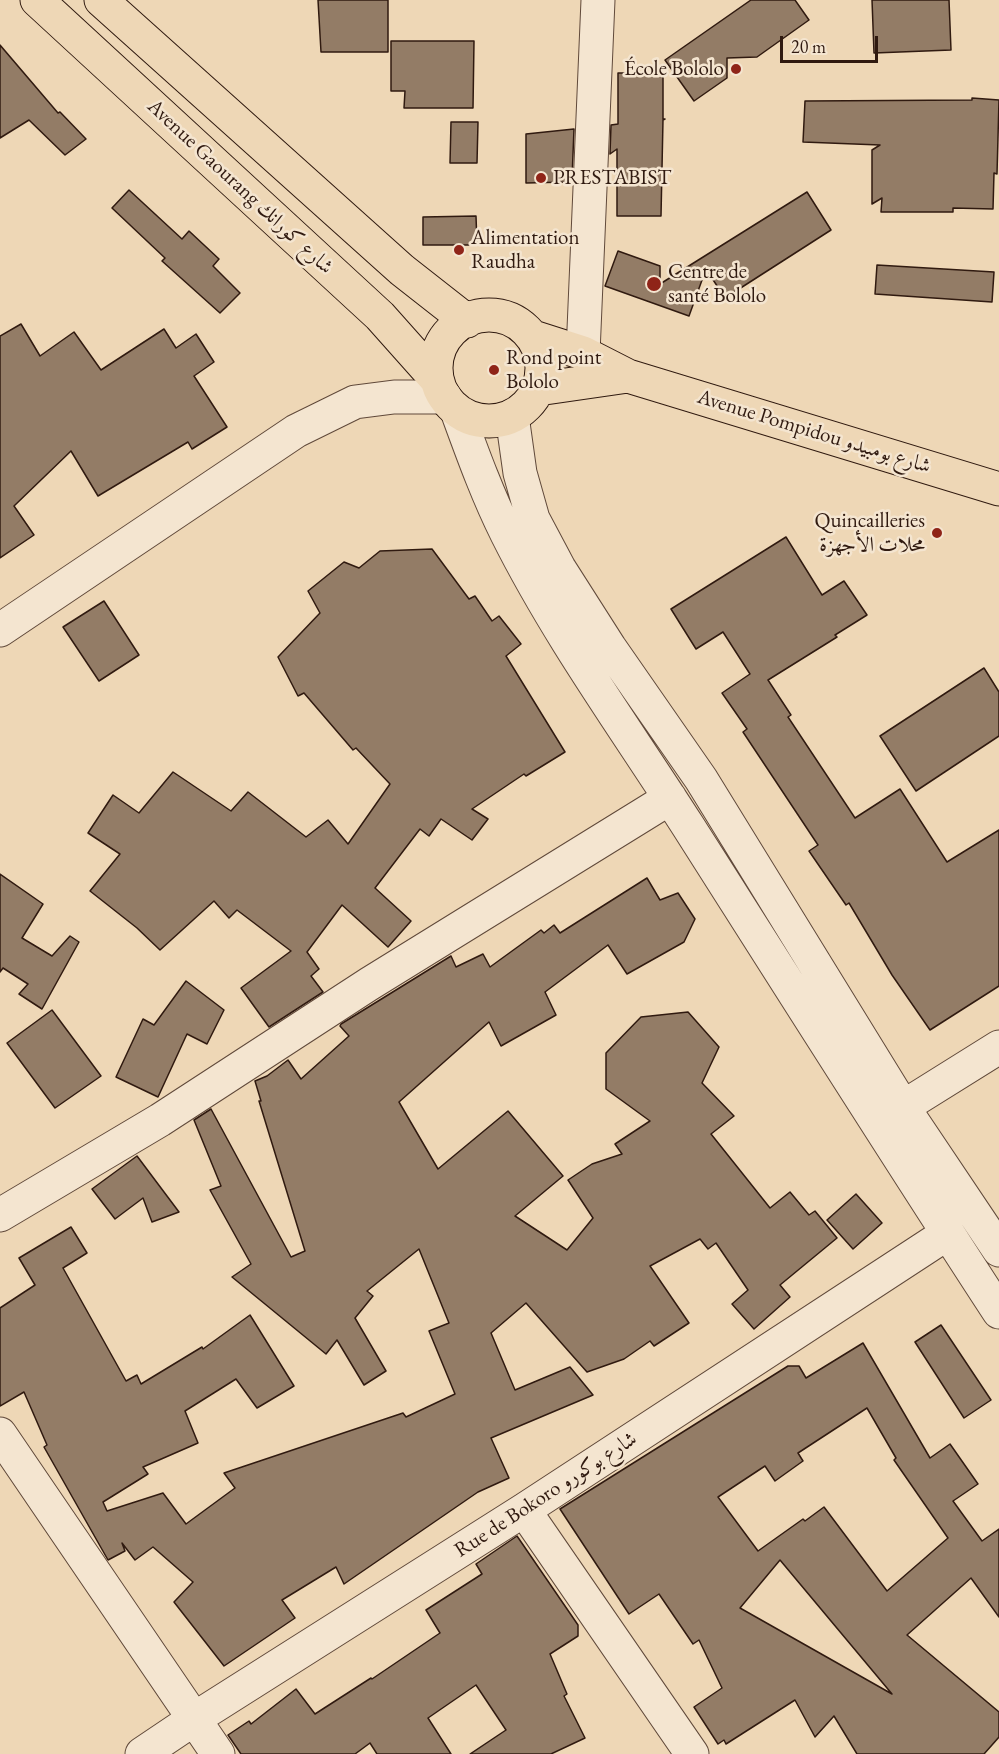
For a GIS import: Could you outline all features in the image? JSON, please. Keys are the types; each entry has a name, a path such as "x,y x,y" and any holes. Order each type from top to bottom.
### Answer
{"main road":[{"name":"Avenue Gaourang شارع كورانك","path":"37,0 380,316 447,396"},
{"name":"Avenue Gaourang شارع كورانك","path":"101,0 402,270 467,321"},
{"path":"485,316 503,317 520,325 533,337 540,354 543,372 538,390 528,405 512,416 493,422 474,419 447,396 437,362 442,345 452,331 467,321 485,316"},
{"name":"Avenue Pompidou شارع بومبيدو","path":"533,337 583,353 628,376 999,489"},
{"path":"538,390 628,376"}],"street":[{"path":"583,353 598,0"},
{"path":"0,630 296,431 355,402 394,397 447,396 506,532 582,665 670,798 999,1312"},
{"path":"512,416 520,472 533,519 559,568 610,648 701,779 903,1107 999,1250"},
{"path":"0,1215 160,1120 369,984 670,798"},
{"path":"903,1107 999,1047"},
{"name":"Rue de Bokoro شارع بوكورو","path":"142,1754 524,1510 948,1233"},
{"path":"0,1434 218,1754"},
{"path":"524,1510 692,1754"}],"building":[{"path":"318,0 388,0 388,52 321,52"},
{"path":"751,0 795,0 809,20 757,57 727,58 727,78 694,101 665,60"},
{"path":"872,0 949,0 951,50 874,53"},
{"path":"391,41 474,41 473,108 404,108 405,91 391,91"},
{"path":"0,45 58,113 60,112 86,139 65,155 29,120 0,138"},
{"path":"618,73 663,73 663,119 665,119 663,120 661,216 617,216 617,149 610,154 611,125 618,124"},
{"path":"972,98 999,100 997,174 994,173 993,209 953,208 953,212 881,212 882,198 872,204 872,150 880,145 803,142 805,101 972,100"},
{"path":"451,122 478,122 477,163 450,163"},
{"path":"574,129 572,179 567,182 526,183 526,134"},
{"path":"129,190 182,239 189,231 219,259 213,266 240,293 220,313 162,261 165,258 112,208"},
{"path":"807,192 831,230 725,298 706,269 689,316 605,286 618,251 660,266 660,284"},
{"path":"476,216 477,245 423,245 423,217"},
{"path":"877,265 994,272 992,302 875,294"},
{"path":"21,324 40,356 74,332 101,370 164,329 176,348 196,334 214,362 194,376 227,427 192,449 188,442 98,496 71,451 14,506 34,535 0,558 0,336"},
{"path":"786,537 822,595 844,581 867,615 835,635 837,637 768,680 791,715 788,717 855,818 900,789 947,862 999,830 999,986 930,1030 892,975 849,903 846,905 809,851 818,845 743,732 747,729 722,693 750,674 723,632 696,649 671,609"},
{"path":"432,549 469,599 475,596 492,621 499,616 521,644 506,656 565,752 526,776 524,774 472,809 488,819 472,840 441,819 429,836 420,829 375,888 411,921 388,947 342,905 307,952 319,969 311,976 323,992 269,1027 241,988 291,951 237,910 229,918 214,901 160,950 137,928 90,891 120,854 88,833 113,795 139,813 173,772 231,811 248,792 306,837 328,820 348,844 390,784 356,748 353,750 304,693 298,696 278,657 320,613 308,591 344,562 359,568 380,551"},
{"path":"104,601 139,655 99,681 63,627"},
{"path":"984,668 999,692 999,736 916,791 880,736"},
{"path":"0,874 43,904 22,938 52,956 70,936 79,942 42,1009 19,994 28,984 3,968 0,972"},
{"path":"647,878 660,900 678,893 695,919 684,942 627,974 608,945 545,992 556,1015 501,1046 489,1022 399,1102 438,1169 508,1111 563,1176 515,1216 567,1250 593,1218 568,1180 592,1164 622,1154 615,1144 650,1121 606,1089 606,1053 641,1017 688,1012 719,1047 702,1083 734,1116 711,1134 770,1208 790,1192 809,1215 815,1211 837,1238 780,1285 790,1297 754,1329 732,1304 748,1290 716,1243 708,1249 700,1239 650,1266 689,1323 654,1346 650,1341 624,1359 587,1372 526,1303 491,1333 515,1390 570,1367 593,1395 491,1438 509,1478 478,1492 344,1584 336,1567 282,1600 295,1618 224,1666 174,1602 193,1582 153,1547 135,1560 122,1543 125,1551 108,1560 44,1447 47,1445 24,1392 0,1406 0,1308 35,1285 19,1258 71,1227 87,1253 63,1268 126,1381 137,1375 141,1384 202,1347 203,1349 250,1315 294,1386 257,1408 236,1379 185,1411 198,1443 143,1467 148,1474 103,1502 107,1511 163,1493 186,1524 235,1488 224,1473 403,1413 406,1417 455,1394 429,1331 449,1323 419,1249 367,1291 373,1296 355,1318 386,1371 364,1385 337,1340 326,1354 232,1277 251,1264 210,1190 221,1186 194,1120 211,1109 291,1257 305,1251 259,1101 261,1101 255,1081 267,1076 288,1060 301,1079 349,1036 340,1026 341,1024 451,956 456,967 483,954 490,967 541,930 544,933 554,925 560,933"},
{"path":"186,981 224,1010 207,1044 187,1034 158,1097 116,1077 143,1019 154,1025"},
{"path":"52,1010 101,1076 55,1108 7,1043"},
{"path":"137,1156 179,1212 152,1222 143,1198 115,1219 92,1189"},
{"path":"856,1194 882,1223 853,1249 827,1220"},
{"path":"941,1325 991,1400 964,1418 915,1342"},
{"path":"863,1343 930,1458 950,1444 978,1484 953,1501 982,1541 999,1529 999,1617 971,1578 907,1635 999,1712 999,1737 984,1754 857,1754 834,1716 815,1737 795,1700 726,1744 724,1740 718,1744 694,1707 722,1688 699,1640 693,1644 659,1594 629,1614 560,1509 788,1366 799,1366 806,1378","holes":["867,1408 896,1458 894,1460 948,1538 887,1591 824,1507 758,1551 718,1497 765,1466 775,1481 803,1461 798,1453","780,1560 892,1694 740,1608"]},
{"path":"517,1536 578,1625 578,1636 550,1654 567,1694 564,1696 585,1738 551,1754 470,1754 506,1730 476,1685 428,1718 451,1754 377,1754 370,1743 355,1754 241,1754 228,1735 249,1721 251,1724 296,1689 315,1714 440,1633 426,1610 482,1574 476,1564"}],"place":[{"name":"École Bololo","path":"736,69"},
{"name":"PRESTABIST","path":"541,178"},
{"name":"Alimentation Raudha","path":"459,250"},
{"name":"Centre de santé Bololo","path":"654,284"},
{"name":"Rond point Bololo","path":"494,370"},
{"name":"Quincailleries محلات الأجهزة","path":"937,533"}]}
